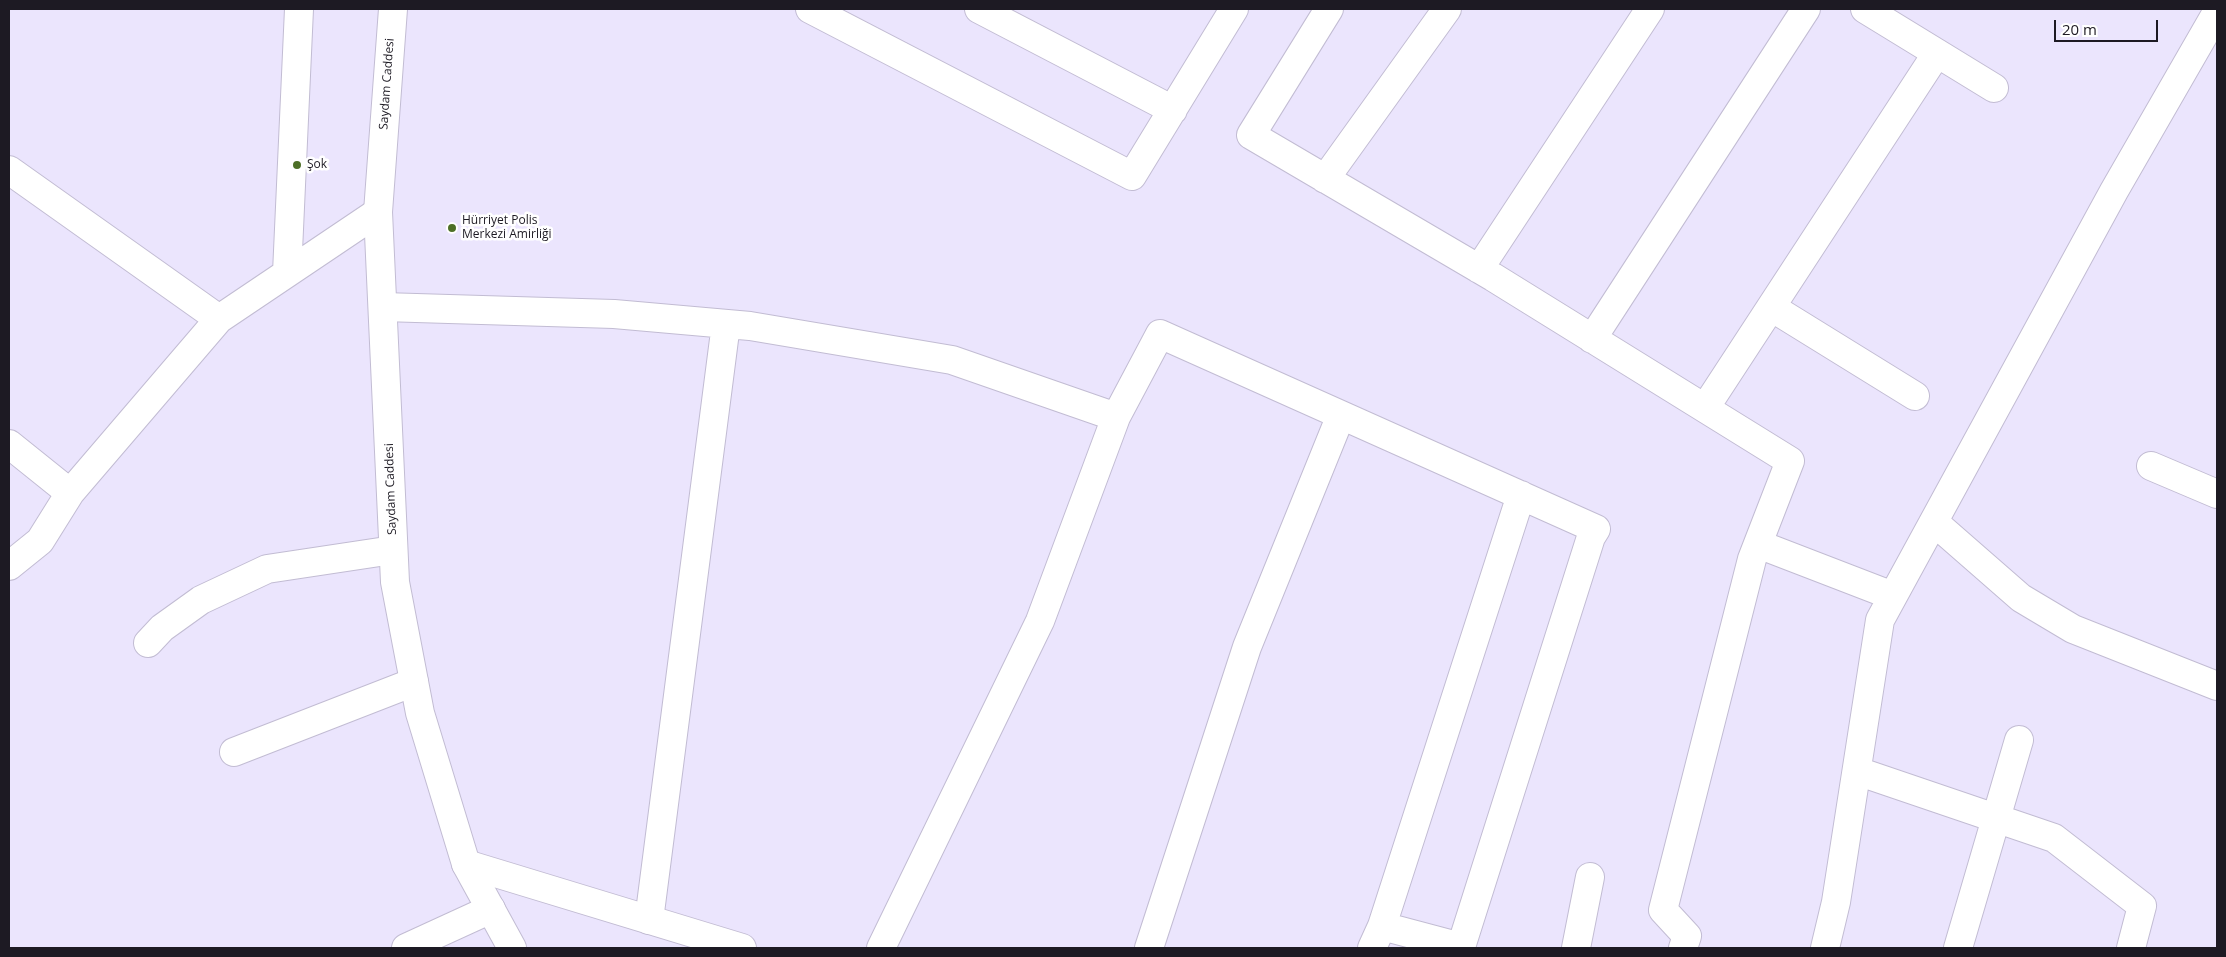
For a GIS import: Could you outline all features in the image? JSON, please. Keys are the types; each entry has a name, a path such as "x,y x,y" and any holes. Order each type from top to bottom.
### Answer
{"street":[{"path":"287,273 299,9"},
{"name":"Saydam Caddesi","path":"392,9 378,212 394,582 420,713 466,864 512,948"},
{"path":"810,9 1132,176 1234,9"},
{"path":"979,9 1173,110"},
{"path":"1329,9 1251,135 1479,269 1790,461 1758,544 1663,910 1687,936 1682,948"},
{"path":"1325,179 1447,9"},
{"path":"1479,269 1650,9"},
{"path":"1592,339 1806,9"},
{"path":"1864,9 1994,88"},
{"path":"1825,948 1836,902 1880,620 2114,191 2217,12"},
{"path":"1705,408 1937,53"},
{"path":"9,170 219,319"},
{"path":"9,566 40,541 70,493 219,319 378,212"},
{"path":"383,307 614,314 750,326 952,360 1116,417"},
{"path":"1771,307 1915,396"},
{"path":"649,920 726,324"},
{"path":"881,948 1040,621 1116,417 1160,334 1596,528 1591,537 1461,947 1377,937 1521,495"},
{"path":"1149,948 1247,647 1341,415"},
{"path":"9,444 70,493"},
{"path":"2151,466 2217,494"},
{"path":"1934,522 2021,598 2073,629 2217,686"},
{"path":"1758,544 1893,596"},
{"path":"148,643 162,628 201,600 267,569 393,550"},
{"path":"234,752 414,682"},
{"path":"1958,948 2019,740"},
{"path":"1857,771 2054,838 2142,906 2131,948"},
{"path":"466,864 742,948"},
{"path":"1576,948 1590,877"},
{"path":"406,948 491,909"}],"place":[{"name":"Şok","path":"297,165"},
{"name":"Hürriyet Polis Merkezi Amirliği","path":"452,228"}]}
